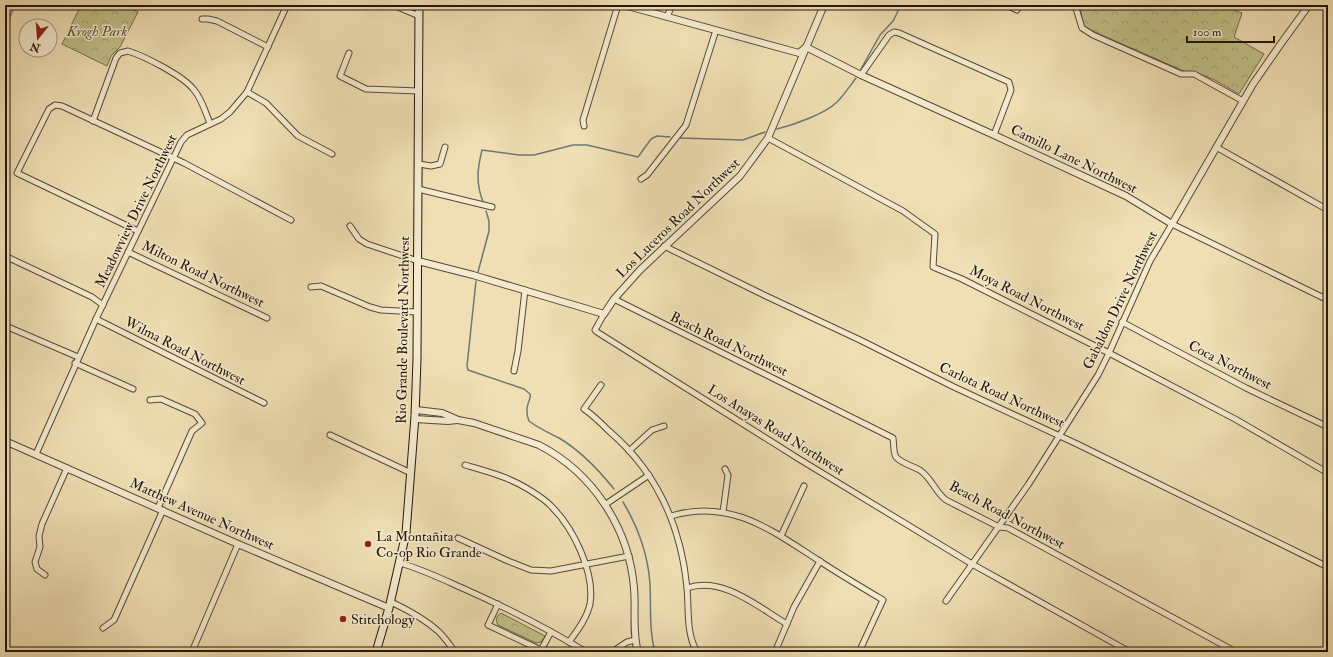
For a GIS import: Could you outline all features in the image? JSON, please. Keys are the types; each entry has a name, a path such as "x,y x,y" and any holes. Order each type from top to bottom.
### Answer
{"main road":[{"name":"Rio Grande Boulevard Northwest","path":"376,652 390,605 406,533 416,410 419,5"}],"street":[{"name":"Meadowview Drive Northwest","path":"36,454 75,363 181,142 187,135 221,119 230,112 247,92 287,5"},
{"path":"393,5 419,16"},
{"path":"584,126 583,120 618,5"},
{"path":"624,5 799,54 806,47"},
{"path":"667,17 672,5"},
{"name":"Los Luceros Road Northwest","path":"604,314 614,299 640,270 740,176 768,138 824,5"},
{"path":"1006,5 1017,10"},
{"path":"1075,5 1082,28 1093,35 1181,74 1194,74 1243,101"},
{"name":"Gabaldon Drive Northwest","path":"946,601 1028,485 1098,375 1110,353 1122,322 1150,261 1243,101 1280,44 1309,5"},
{"path":"202,19 217,21 268,47"},
{"path":"641,179 647,175 686,125 716,30"},
{"path":"861,75 889,35 894,32 1009,82 1011,90 994,135"},
{"name":"Camillo Lane Northwest","path":"806,47 861,75 1126,196 1172,224 1328,300"},
{"path":"93,121 116,58 120,53 128,51 133,52 180,76 187,82 199,96 210,123"},
{"path":"349,53 340,76 366,89 418,91"},
{"path":"247,92 266,103 298,136 332,154"},
{"path":"138,231 17,173 49,109 55,105 62,106 173,158 291,220"},
{"name":"Moya Road Northwest","path":"768,138 919,221 935,234 933,267 962,279 1110,353 1234,419 1328,473"},
{"path":"419,164 431,166 440,164 445,147"},
{"path":"1216,147 1328,210"},
{"path":"418,189 492,207"},
{"path":"350,226 359,239 367,244 418,261 525,290 604,314"},
{"name":"Carlota Road Northwest","path":"664,246 752,290 866,343 1328,567"},
{"name":"Milton Road Northwest","path":"128,252 267,318"},
{"path":"5,256 92,297 103,304"},
{"path":"311,287 321,286 370,307 381,310 417,312"},
{"path":"514,371 518,351 525,290"},
{"name":"Beach Road Northwest","path":"614,299 893,438 894,451 897,457 922,472 930,480 940,496 999,527 1008,528 1236,652"},
{"name":"Los Anayas Road Northwest","path":"604,314 596,326 597,332 798,459 972,564 1130,652"},
{"name":"Wilma Road Northwest","path":"96,319 264,403"},
{"name":"Coca Northwest","path":"1122,322 1246,388 1328,427"},
{"path":"8,326 78,357"},
{"path":"75,363 133,389"},
{"path":"601,385 584,409 617,436 636,457 659,491 671,516 683,554 687,588 690,641 696,650"},
{"path":"103,628 114,620 192,431 202,423 196,414 161,399 150,400"},
{"path":"416,410 442,413 458,420 474,423 513,435 547,449 586,480 606,504 629,556 634,588 635,640 638,652"},
{"path":"415,419 448,421 458,420"},
{"path":"629,450 652,430 664,426"},
{"path":"330,435 411,473"},
{"name":"Matthew Avenue Northwest","path":"5,441 238,544 411,612 429,623 440,633 455,652"},
{"path":"465,465 501,476 527,488 552,507 578,543 587,565 590,585 590,605 584,620 569,642"},
{"path":"45,575 37,569 35,562 40,547 39,536 42,524 66,468"},
{"path":"723,512 728,475 725,469"},
{"path":"606,504 649,475"},
{"path":"781,536 804,486"},
{"path":"671,516 695,511 723,512 747,518 781,536 883,600 859,652"},
{"path":"458,538 531,570 552,571 629,556"},
{"path":"194,647 238,544"},
{"path":"775,652 794,607 820,561"},
{"path":"400,563 415,567 498,604 552,632 586,652"},
{"path":"687,588 700,585 717,587 734,592 787,624"},
{"path":"498,604 488,625 541,650 552,632"},
{"path":"612,652 627,642 635,640"}],"green space":[{"name":"Krogh Park","path":"81,5 124,5 138,12 120,47 111,56 107,66 62,44"},
{"path":"1080,5 1221,5 1242,13 1234,37 1264,54 1239,94 1207,77 1200,74 1186,72 1088,29 1083,25"},
{"path":"501,613 545,636 541,642 536,643 498,625 496,618"}],"waterway":[{"path":"5,28 15,5"},
{"path":"861,69 880,35 893,21 901,5"},
{"path":"777,129 825,111 837,102 856,78"},
{"path":"680,138 743,140 765,132"},
{"path":"483,202 479,189 478,176 482,150 519,155 534,155 573,145 587,145 638,157 651,139 657,136 670,137"},
{"path":"478,272 489,231 489,221 486,211"},
{"path":"476,281 467,366 468,370 524,389 530,394 527,406 529,421 575,449 614,489"},
{"path":"623,502 638,531 645,552 649,573 651,627 655,652"}],"place":[{"name":"La Montañita Co-op Rio Grande","path":"368,544"},
{"name":"Stitchology","path":"343,619"}]}
